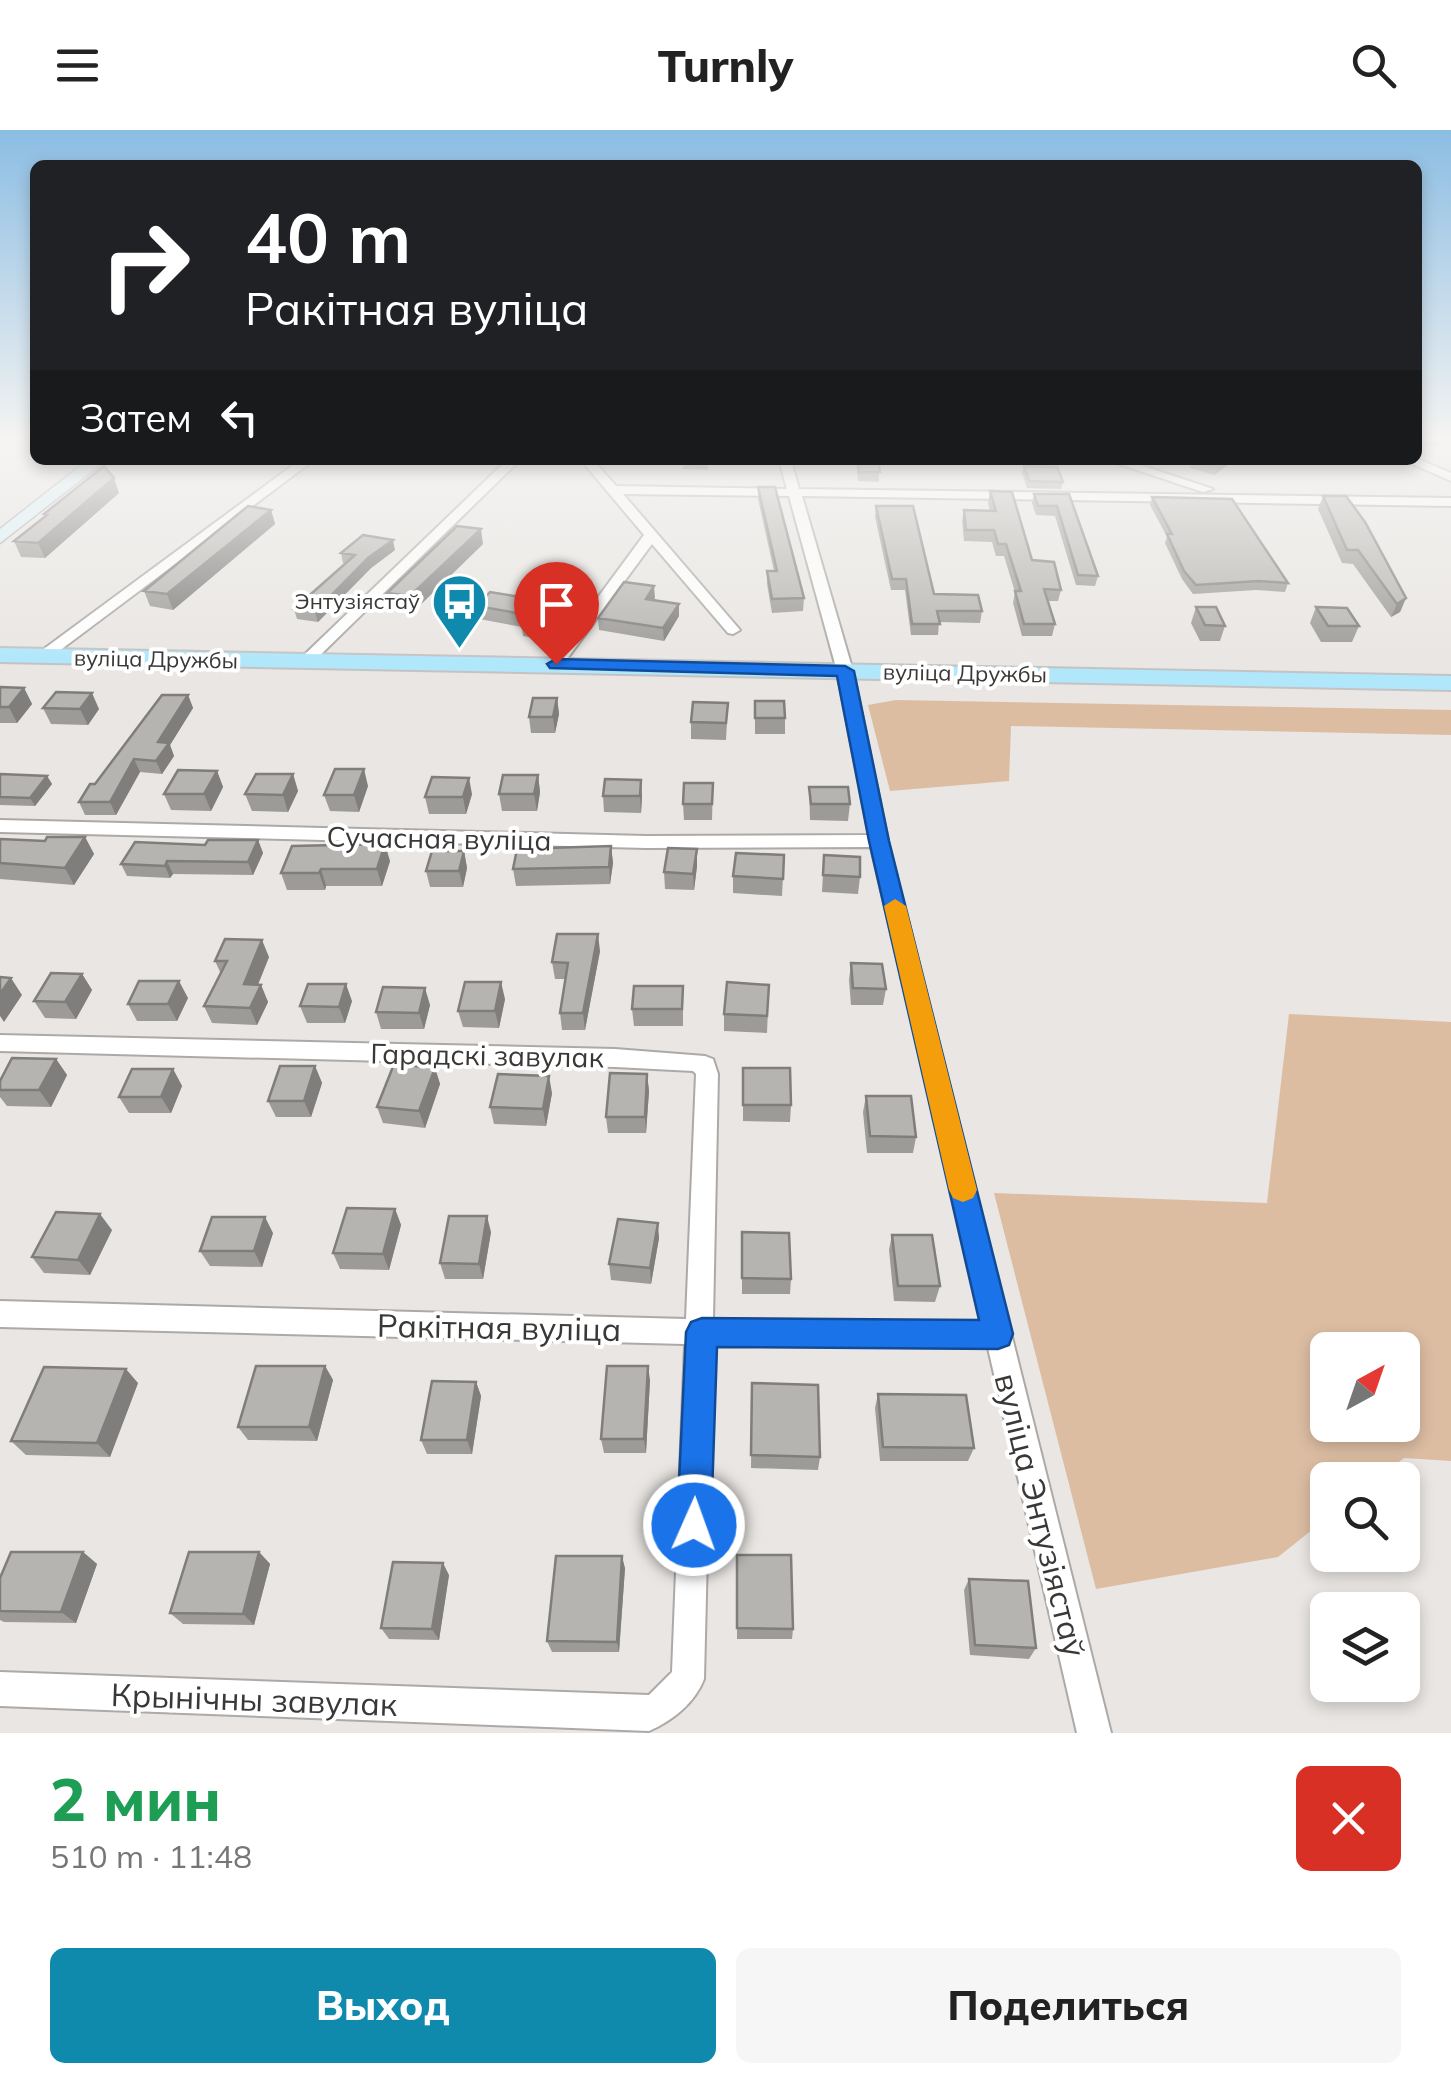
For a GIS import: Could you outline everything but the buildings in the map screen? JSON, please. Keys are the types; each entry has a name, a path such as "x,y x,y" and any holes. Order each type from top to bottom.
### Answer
{"main road":[{"path":"0,538 30,514"},
{"name":"вуліца Дружбы","path":"0,657 556,664 849,690 1451,682"},
{"name":"вуліца Дружбы","path":"0,672 1451,700"}],"street":[{"path":"42,656 235,514"},
{"path":"306,661 458,514"},
{"path":"635,514 733,630"},
{"name":"вуліца Энтузіястаў","path":"799,514 849,690 879,841 1094,1733"},
{"path":"556,664 652,534"},
{"name":"Сучасная вуліца","path":"0,826 627,842 879,841"},
{"name":"Гарадскі завулак","path":"0,1043 615,1058 705,1065 702,1332"},
{"name":"Ракітная вуліца","path":"0,1314 702,1332 998,1334"},
{"name":"Крынічны завулак","path":"0,1689 649,1714 661,1708 688,1678 702,1332"}],"shaded area":[{"path":"896,700 1451,710 1451,735 1011,726 1009,781 890,791 868,705"},
{"path":"1289,1014 1451,1022 1451,1461 1404,1458 1399,1462 1310,1462 1310,1532 1278,1557 1096,1589 994,1193 1267,1203"}],"slow traffic":[{"path":"895,906 963,1190"}],"place":[{"name":"Энтузіястаў","path":"459,650"}],"route":[{"path":"556,664 845,671 879,841 998,1334 702,1332 694,1525"}]}
